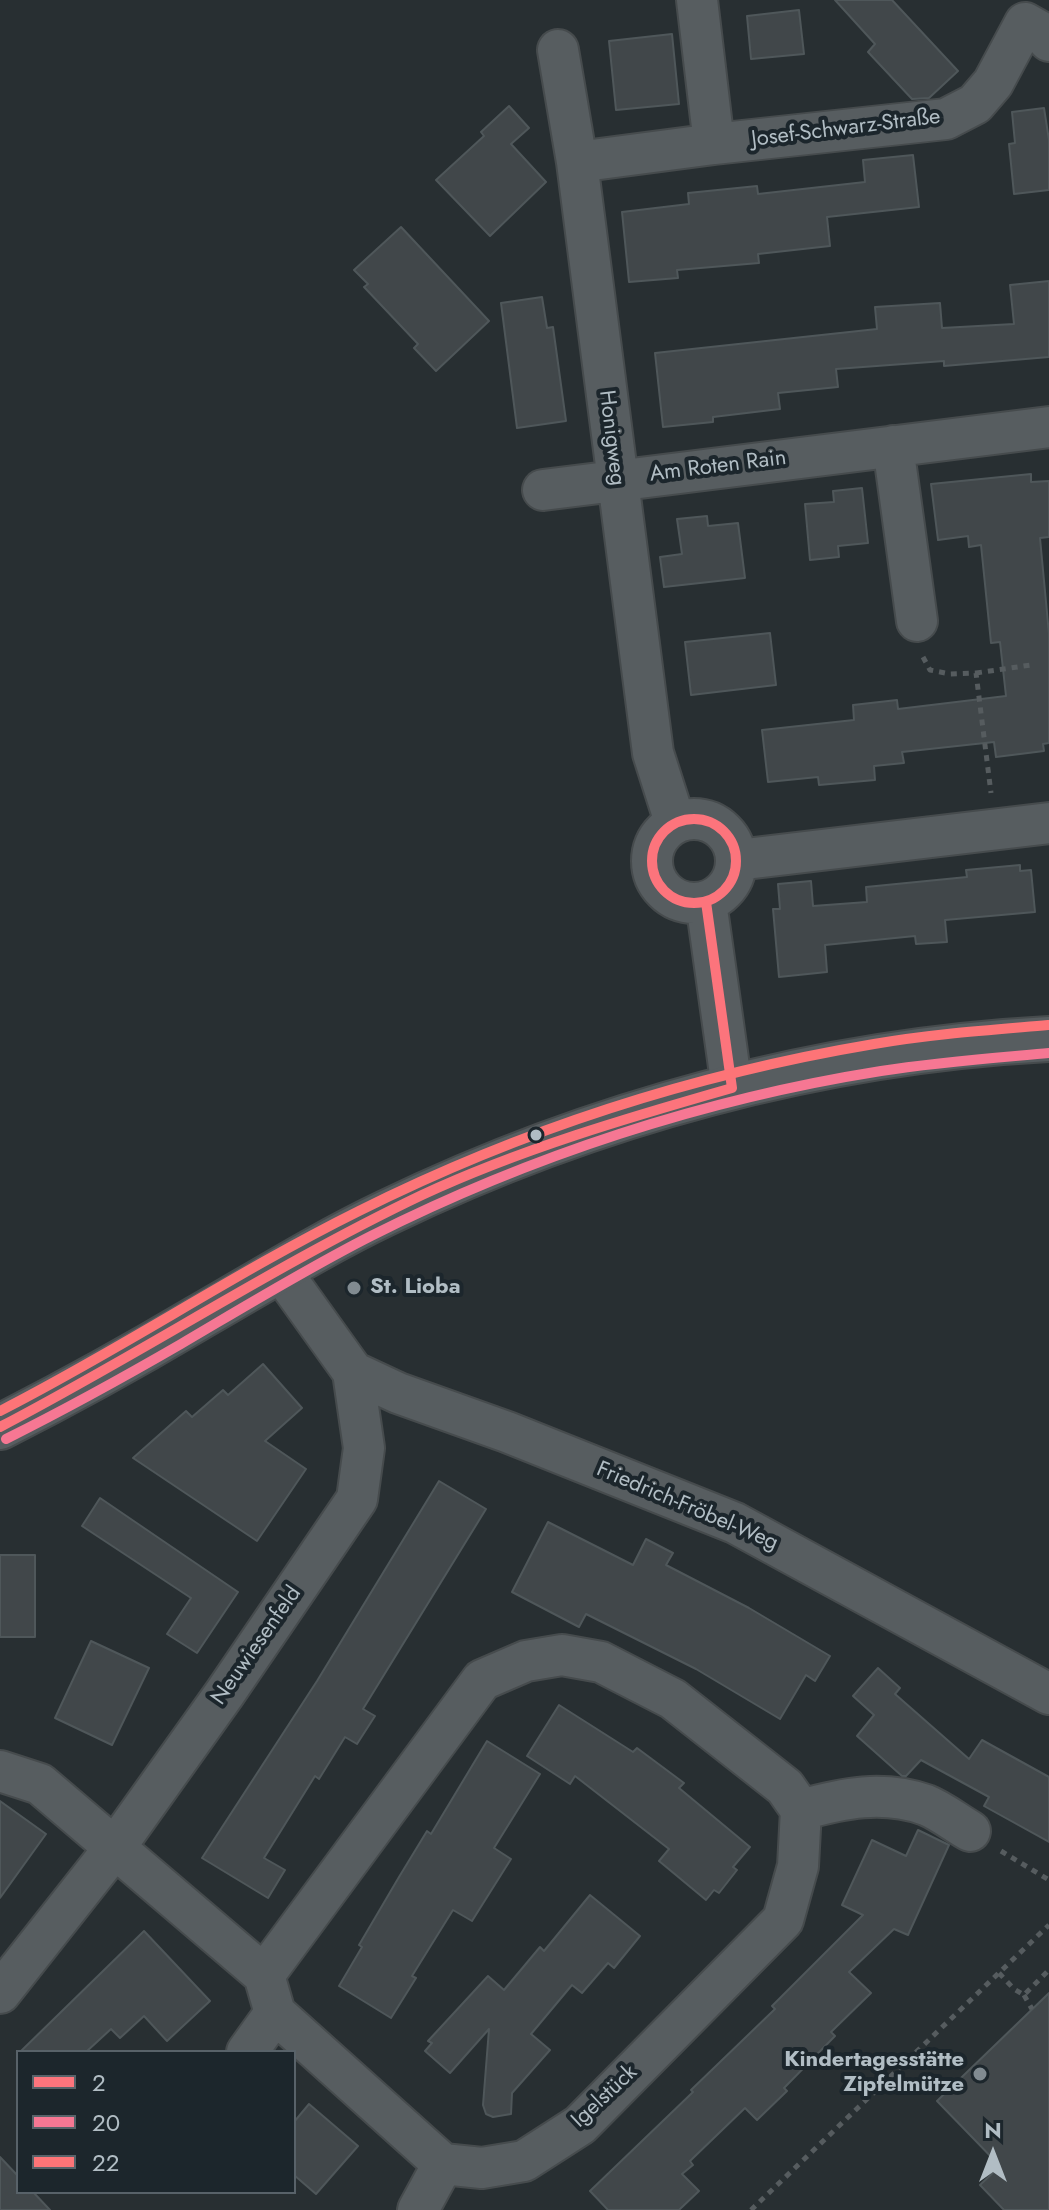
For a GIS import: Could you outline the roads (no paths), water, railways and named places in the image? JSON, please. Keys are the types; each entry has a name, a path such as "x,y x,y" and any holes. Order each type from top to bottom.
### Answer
{"street":[{"path":"697,0 714,144"},
{"name":"Josef-Schwarz-Straße","path":"577,162 946,119 975,104 1037,32"},
{"name":"Honigweg","path":"558,50 577,162 653,753 675,822"},
{"name":"Am Roten Rain","path":"543,490 1049,427"},
{"path":"893,446 917,621"},
{"path":"691,818 708,821 723,830 733,843 737,860 729,887 706,902 688,903 671,897 658,885 651,868 652,849 661,834 675,822 691,818"},
{"path":"737,860 1049,823"},
{"path":"706,902 732,1088"},
{"path":"0,1427 87,1382 280,1270 386,1213 538,1147 635,1115 832,1065 981,1042 1049,1039"},
{"name":"Neuwiesenfeld","path":"0,1993 116,1846 357,1499 364,1448 353,1372 280,1270"},
{"name":"Friedrich-Fröbel-Weg","path":"353,1372 398,1393 507,1432 735,1523 1049,1694"},
{"path":"248,2050 270,1994 482,1680 526,1661 562,1655 601,1662 673,1699 785,1787 801,1810 841,1798 883,1795 928,1806 970,1831"},
{"path":"0,1771 40,1784 116,1846 443,2164 418,2210"},
{"name":"Igelstück","path":"443,2164 482,2168 524,2161 580,2125 783,1920 798,1866 801,1810"}],"place":[{"name":"St. Lioba","path":"354,1288"},
{"name":"Kindertagesstätte Zipfelmütze","path":"980,2074"}]}
